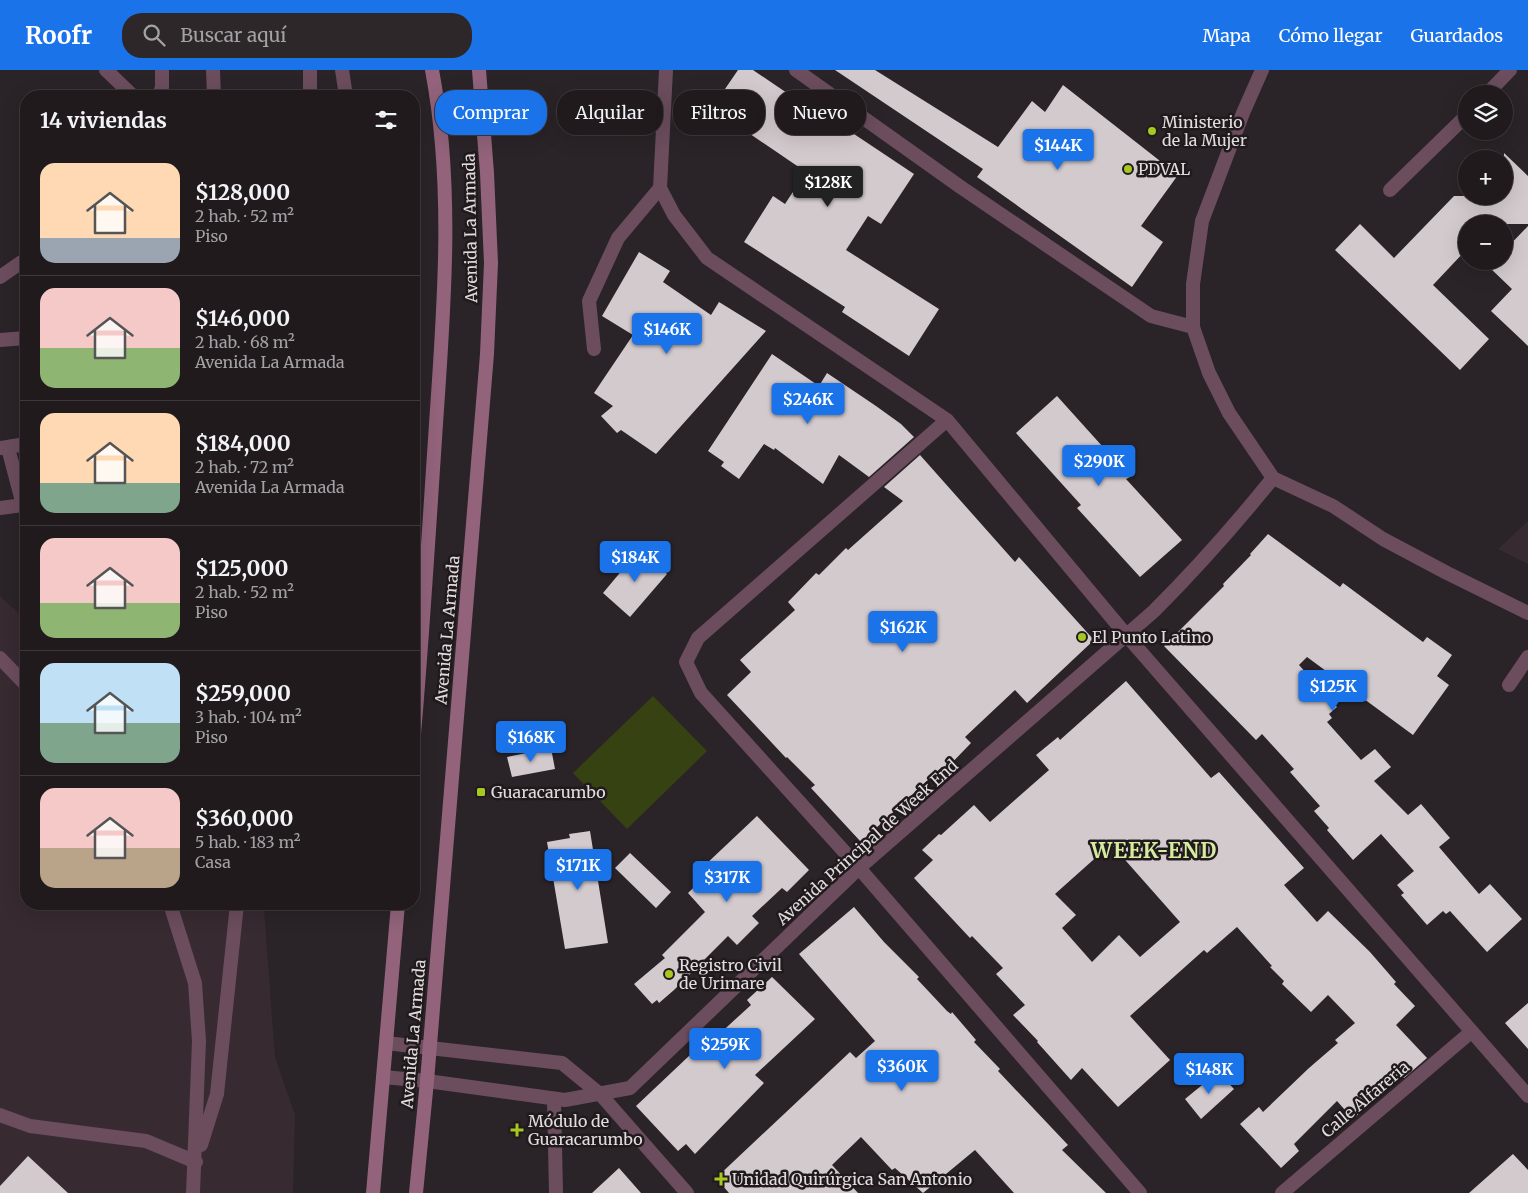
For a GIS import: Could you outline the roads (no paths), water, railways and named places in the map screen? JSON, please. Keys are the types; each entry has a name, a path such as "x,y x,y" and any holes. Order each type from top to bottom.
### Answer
{"main road":[{"name":"Avenida La Armada","path":"420,668 444,279 444,196 440,126 432,70"},
{"name":"Avenida La Armada","path":"416,1193 488,354 491,263 487,173 479,70"},
{"name":"Avenida La Armada","path":"373,1193 397,910"}],"street":[{"path":"106,70 127,90"},
{"path":"161,90 162,70"},
{"path":"213,70 214,90"},
{"path":"310,70 310,90"},
{"path":"342,70 345,90"},
{"path":"666,70 660,188 674,216 707,258 947,420 1127,636 1528,1096"},
{"path":"796,70 962,188 1151,316 1193,327"},
{"path":"1251,70 1252,91"},
{"path":"1262,70 1252,91 1202,221 1193,284 1193,327 1209,372 1229,413 1273,478 1333,506 1383,539 1528,613"},
{"path":"1496,85 1510,70"},
{"path":"1390,190 1458,124"},
{"path":"594,349 589,301 618,238 660,188"},
{"path":"0,277 20,263"},
{"path":"0,340 20,338"},
{"path":"947,420 698,638 686,662 701,694 859,868 1140,1193"},
{"path":"20,445 4,448 20,492"},
{"name":"Avenida Principal de Week End","path":"384,1077 565,1100 601,1095 630,1088 859,868 1154,611 1235,526 1273,478"},
{"path":"0,508 20,506"},
{"path":"1509,685 1528,657"},
{"path":"0,658 20,679"},
{"path":"172,910 195,983 199,1041 194,1193"},
{"path":"196,1162 217,1094 236,910"},
{"name":"Calle Alfareria","path":"1282,1193 1471,1032"},
{"path":"386,1043 562,1063 601,1095 686,1193"},
{"path":"554,1099 556,1193"},
{"path":"0,1115 30,1126 146,1141 196,1162"}],"place":[{"name":"Ministerio de la Mujer","path":"1152,131"},
{"name":"PDVAL","path":"1128,169"},
{"name":"El Punto Latino","path":"1082,637"},
{"name":"Guaracarumbo","path":"481,792"},
{"name":"Registro Civil de Urimare","path":"669,974"},
{"name":"Módulo de Guaracarumbo","path":"517,1130"},
{"name":"Unidad Quirúrgica San Antonio","path":"721,1179"}],"district":[{"name":"WEEK-END","path":"1154,850"}]}
